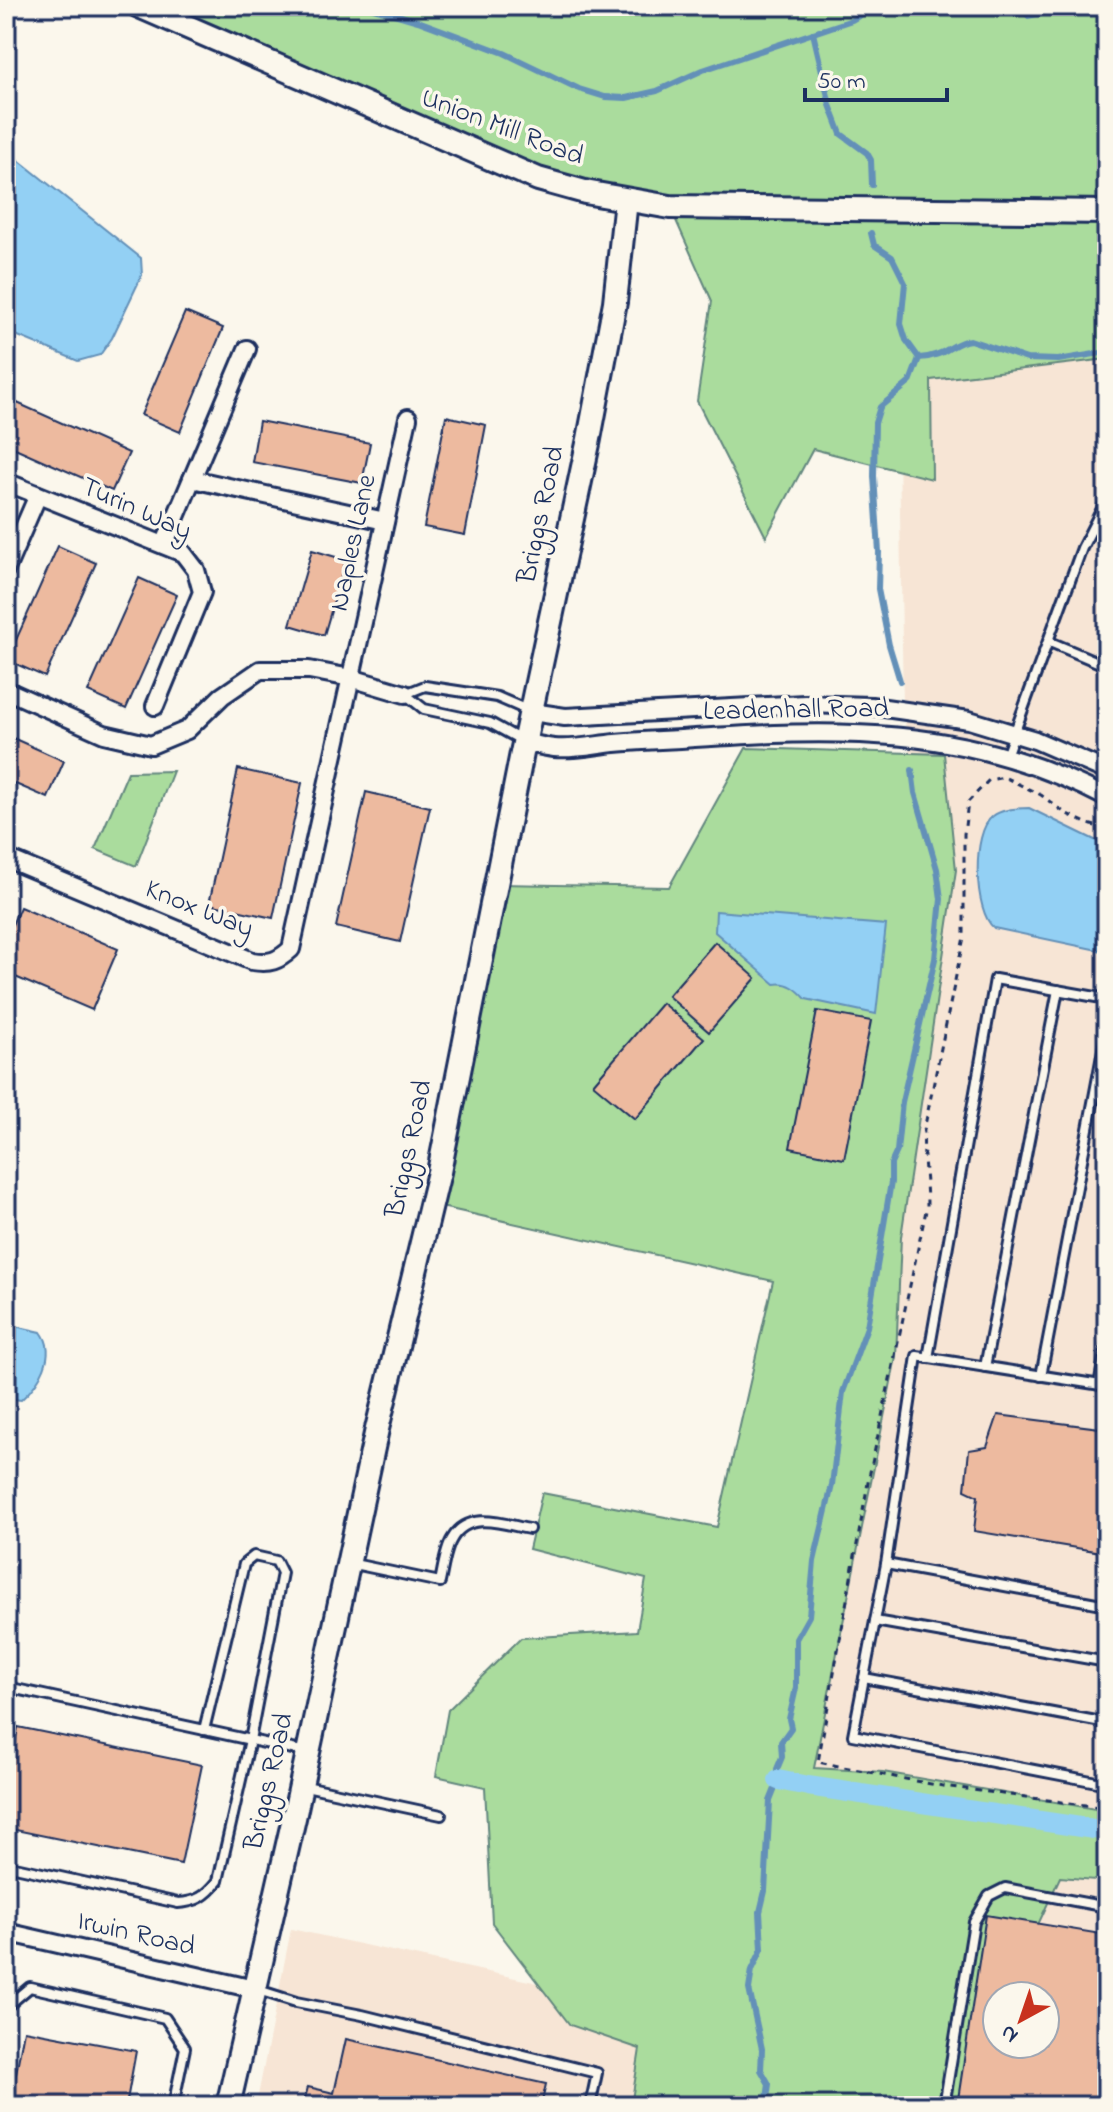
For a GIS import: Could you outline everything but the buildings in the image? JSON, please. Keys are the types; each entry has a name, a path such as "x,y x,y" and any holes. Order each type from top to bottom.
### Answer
{"street":[{"name":"Union Mill Road","path":"139,6 538,179 626,200 670,207 718,209 1107,212"},
{"name":"Briggs Road","path":"228,2106 377,1429 439,1172 615,302 626,200"},
{"path":"164,545 247,349"},
{"name":"Naples Lane","path":"351,678 408,418"},
{"path":"192,479 385,521"},
{"name":"Turin Way","path":"6,482 183,553 196,570 202,592 155,706"},
{"path":"6,569 38,495"},
{"path":"6,690 104,734 151,745 187,730 222,696 260,670 309,670 351,678 405,694"},
{"name":"Knox Way","path":"6,858 252,961 265,963 280,960 291,949 296,935 351,678"},
{"name":"Leadenhall Road","path":"532,712 565,717 838,704 969,720 1067,752 1107,771"},
{"name":"Leadenhall Road","path":"525,742 556,749 645,740 840,732 922,738 1006,756 1107,798"},
{"name":"Irwin Road","path":"6,1932 254,1989"}],"lane":[{"path":"1006,756 1082,548 1107,499"},
{"path":"1050,642 1107,666"},
{"path":"525,742 490,723 424,709 405,694 425,686 440,688 497,697 532,712"},
{"path":"928,1358 995,979 1107,999"},
{"path":"985,1367 1058,990"},
{"path":"1041,1376 1107,1029"},
{"path":"1107,1342 1103,1385 917,1356 886,1564 853,1735 1107,1784"},
{"path":"348,1563 440,1582 451,1539 464,1526 482,1519 529,1529"},
{"path":"6,1865 178,1903 194,1902 209,1893 218,1881 250,1740 282,1573 276,1561 254,1556 244,1564 204,1730"},
{"path":"886,1564 1107,1605"},
{"path":"875,1621 1107,1662"},
{"path":"864,1678 1107,1723"},
{"path":"6,1692 16,1689 308,1753"},
{"path":"301,1785 441,1815"},
{"path":"944,2106 974,1922 989,1896 1005,1888 1107,1907"},
{"path":"6,2007 30,1987 165,2018 185,2048 173,2106"},
{"path":"254,1989 296,2002 362,2015 597,2073 590,2106"}],"shaded area":[{"path":"977,212 1107,212 1107,2106 719,2106 933,908 903,709 899,447"},
{"path":"291,1929 538,1983 571,2025 640,2049 631,2106 256,2106"}],"green space":[{"path":"149,6 1107,6 1107,359 931,380 932,479 813,449 766,537 697,401 712,301 670,207 608,197"},
{"path":"746,748 944,754 956,870 901,1237 896,1357 814,1768 883,1772 1107,1811 1107,1881 1060,1877 1012,1980 981,1980 981,2060 985,2060 976,2106 631,2106 640,2049 570,2025 492,1923 485,1787 436,1776 448,1710 521,1638 637,1631 646,1579 529,1549 542,1493 717,1527 773,1281 423,1203 496,884 669,887"},
{"path":"173,771 136,866 95,849 128,772"}],"water":[{"path":"1015,6 1089,6 1028,18"},
{"path":"6,150 141,258 142,275 112,338 100,355 78,361 6,331"},
{"path":"1029,808 1107,846 1107,952 994,928 987,919 979,890 981,838 993,816"},
{"path":"716,911 886,925 876,1014 806,999 788,985 775,984 715,932"},
{"path":"6,1324 41,1332 48,1350 40,1377 21,1400 6,1398"}],"waterway":[{"path":"367,6 504,53 579,89 605,97 626,98 657,91 703,70 852,20 876,6"},
{"path":"813,33 830,105 841,134 867,153 871,160 872,185"},
{"path":"871,233 874,245 892,257 905,283 901,324 906,340 919,358 910,382 880,407 875,423 878,589 900,681"},
{"path":"919,358 935,355 970,340 1027,359 1058,360 1107,352"},
{"path":"766,2106 769,2084 761,2070 762,2049 749,1989 752,1970 762,1949 760,1912 765,1891 770,1801 778,1781 781,1742 791,1728 789,1719 796,1688 796,1639 809,1616 814,1561 832,1485 843,1392 867,1327 891,1182 891,1164 897,1151 902,1102 935,959 941,899 937,869 915,793 912,770"},
{"path":"778,1780 1107,1831"}]}
